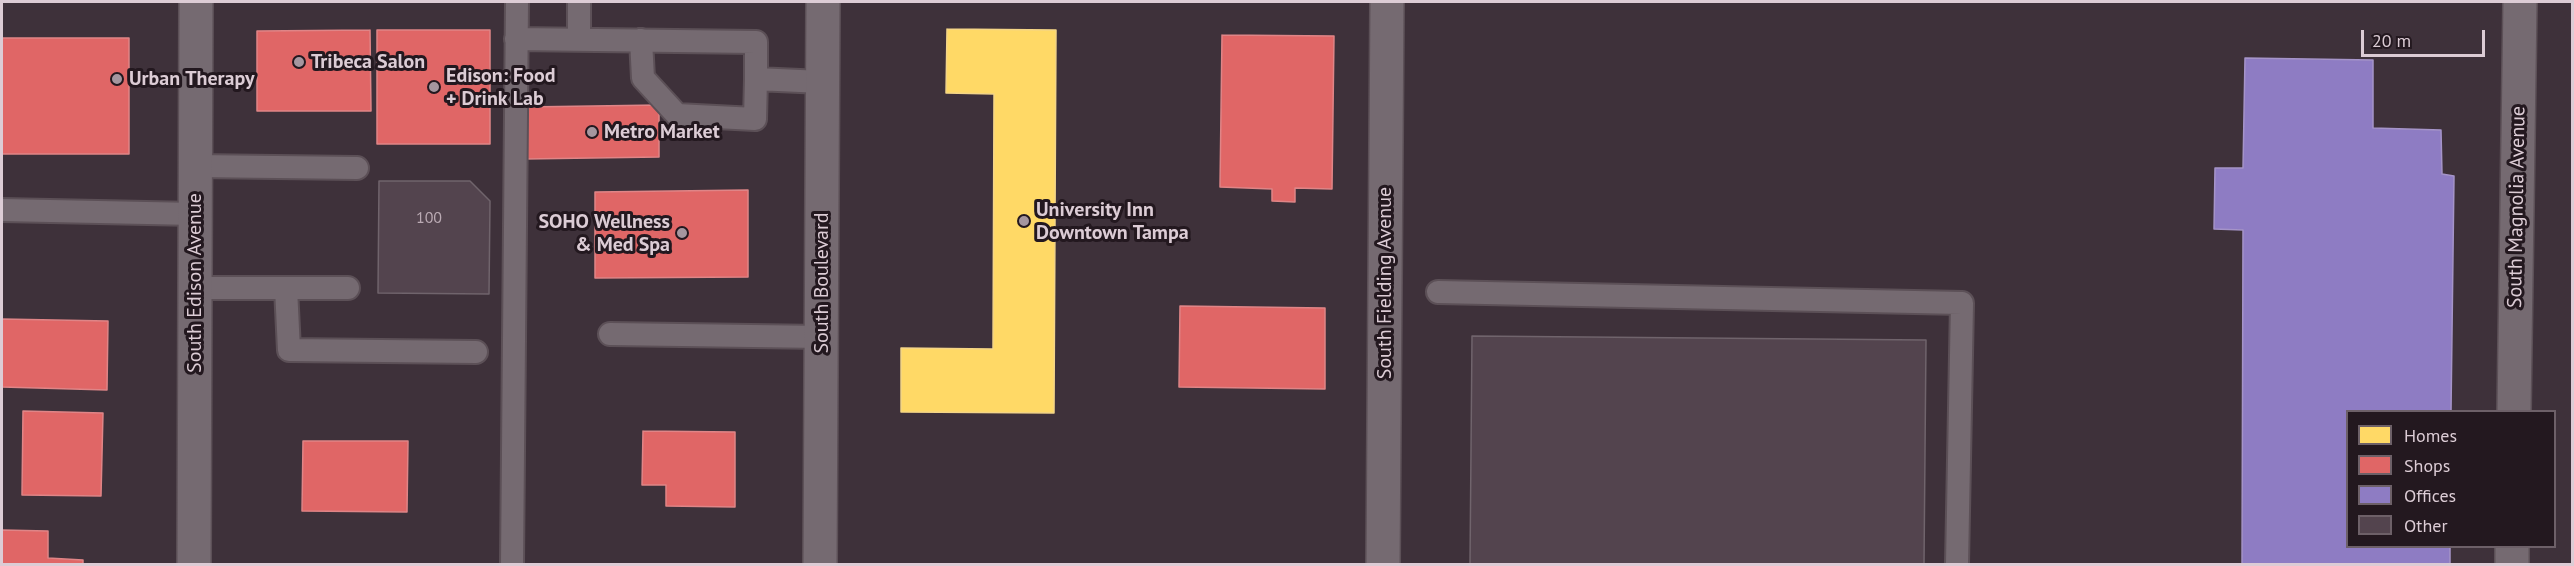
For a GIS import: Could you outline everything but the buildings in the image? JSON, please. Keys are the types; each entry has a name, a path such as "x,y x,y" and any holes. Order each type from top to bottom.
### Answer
{"street":[{"name":"South Edison Avenue","path":"194,564 196,2"},
{"name":"South Boulevard","path":"820,564 823,2"},
{"name":"South Fielding Avenue","path":"1383,564 1387,2"},
{"name":"South Magnolia Avenue","path":"2514,410 2520,2"},
{"path":"2512,548 2512,564"}],"lane":[{"path":"512,564 517,2"},
{"path":"579,2 579,40"},
{"path":"516,39 641,40 756,42 755,119 677,115 643,78 641,40"},
{"path":"756,79 822,82"},
{"path":"195,166 357,168"},
{"path":"2,210 195,214"},
{"path":"195,288 348,288"},
{"path":"285,288 289,350 476,352"},
{"path":"1438,292 1962,303 1957,564"},
{"path":"610,334 823,337"}],"place":[{"name":"Tribeca Salon","path":"299,62"},
{"name":"Urban Therapy","path":"117,79"},
{"name":"Edison: Food + Drink Lab","path":"434,87"},
{"name":"Metro Market","path":"592,132"},
{"name":"University Inn Downtown Tampa","path":"1024,221"},
{"name":"SOHO Wellness & Med Spa","path":"682,233"}]}
